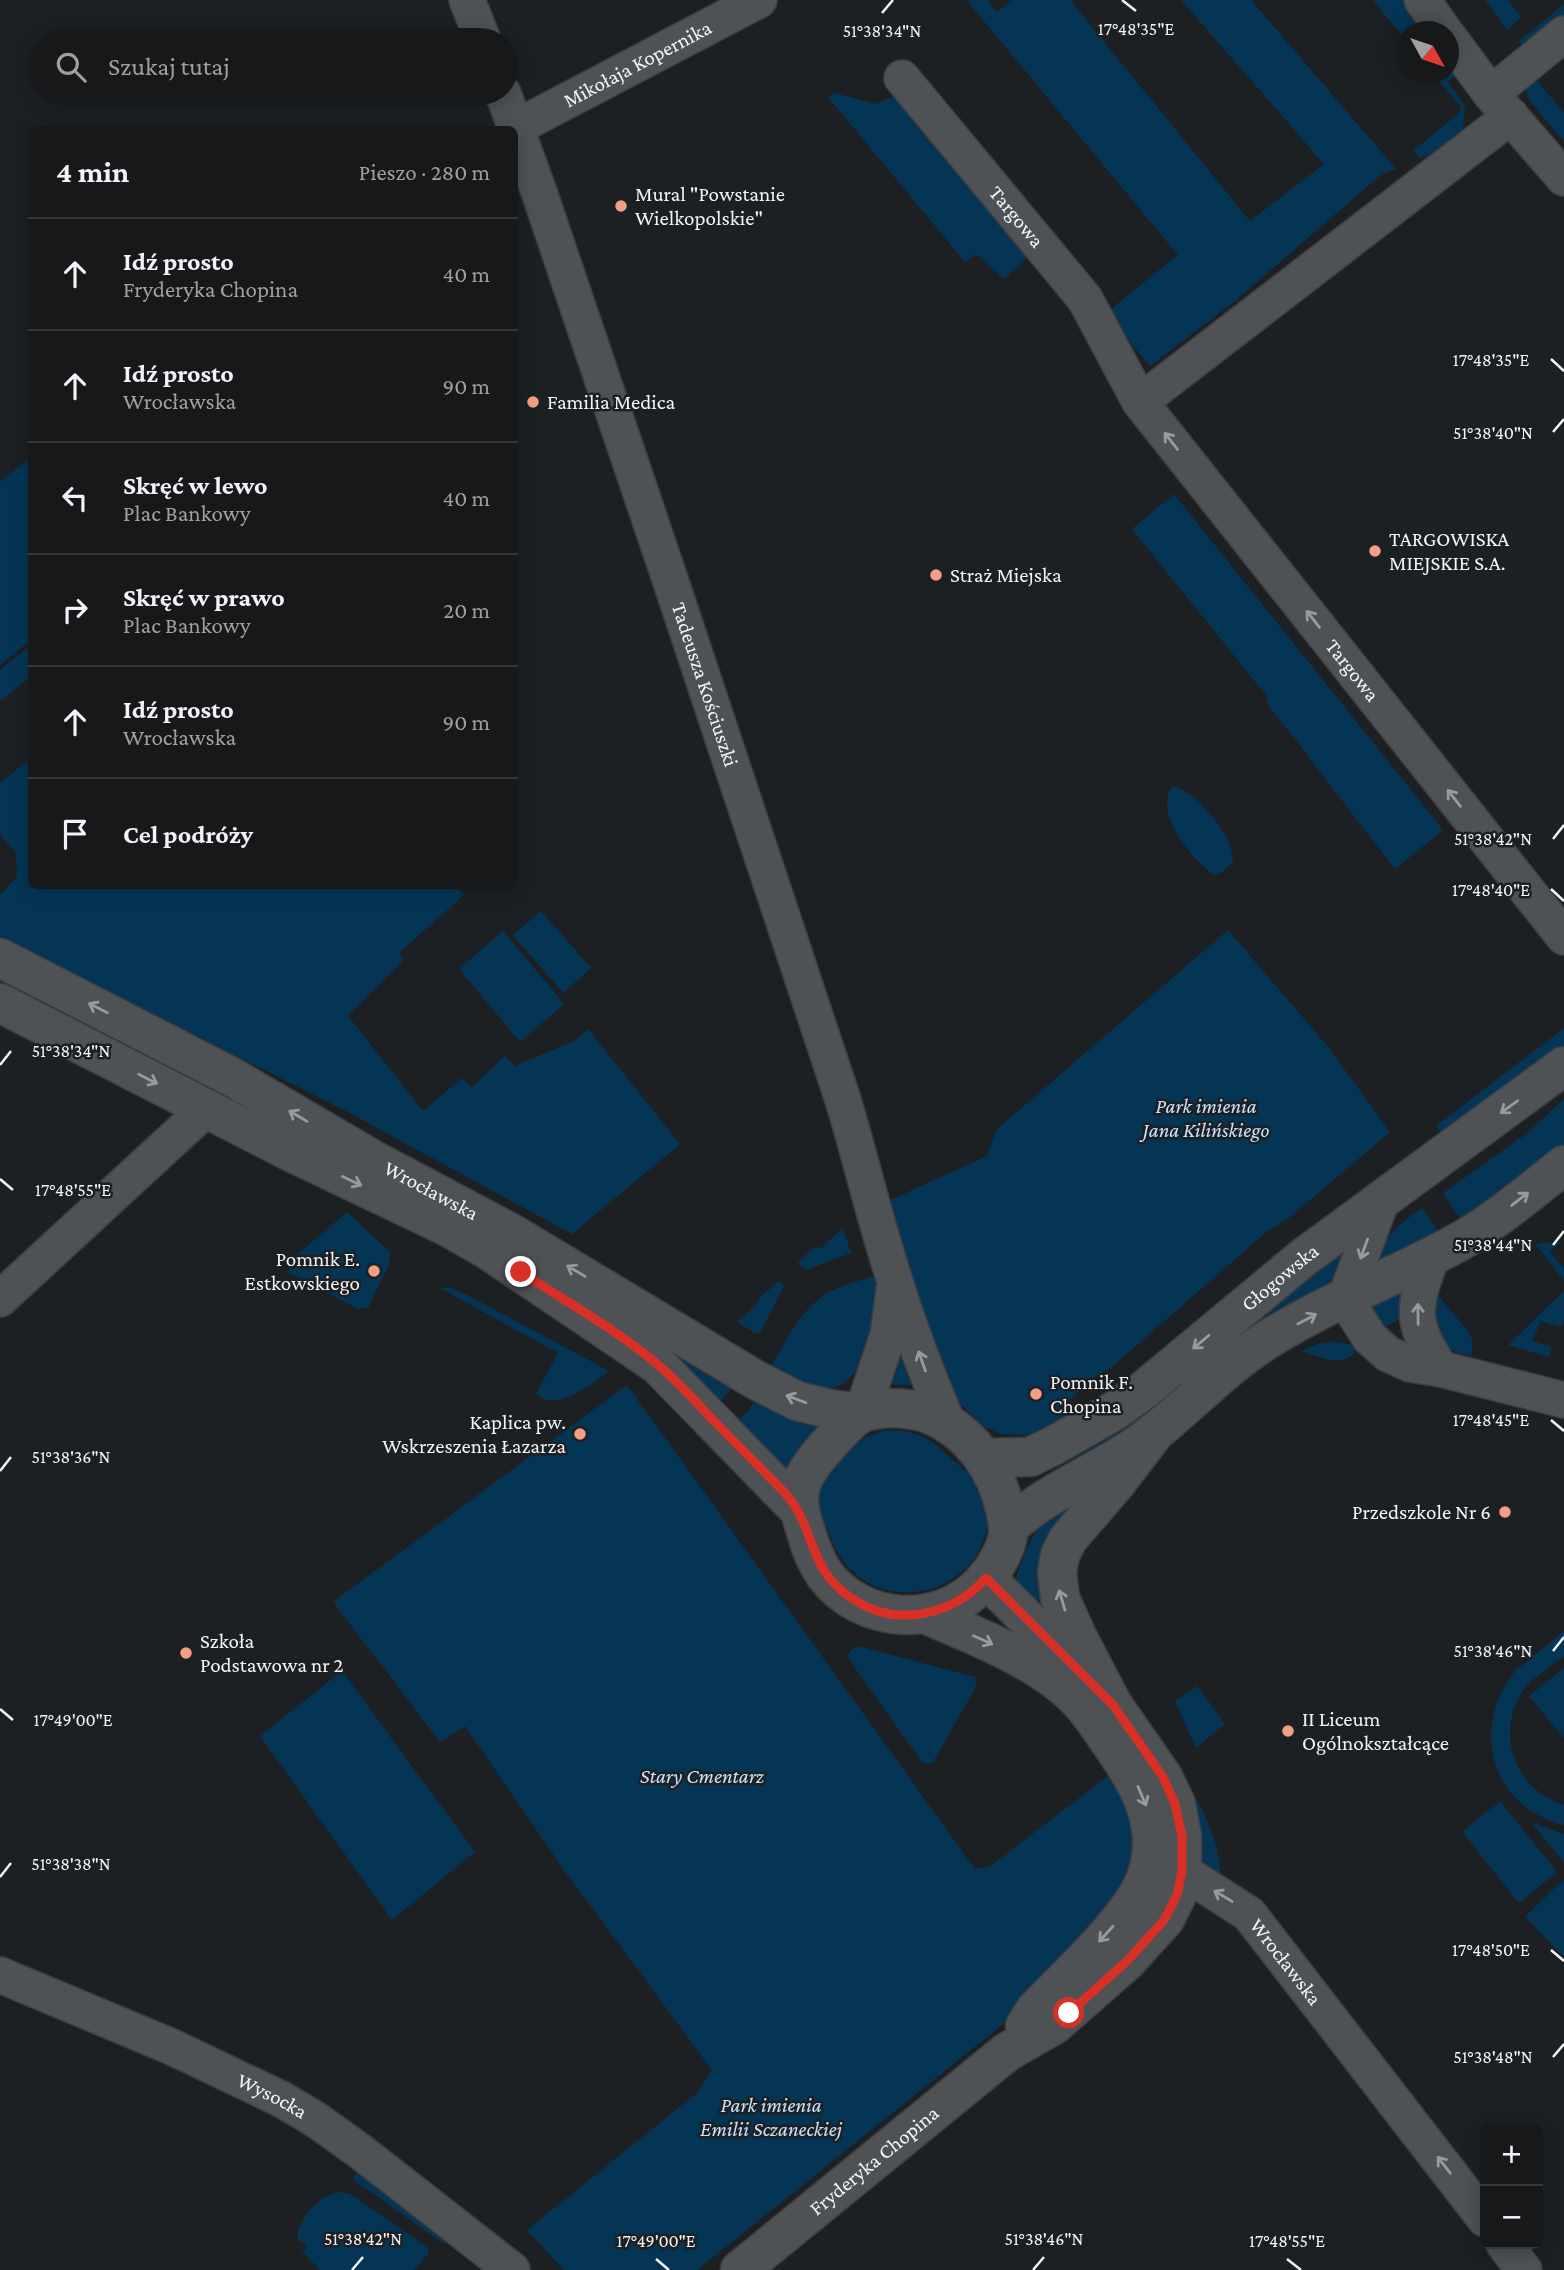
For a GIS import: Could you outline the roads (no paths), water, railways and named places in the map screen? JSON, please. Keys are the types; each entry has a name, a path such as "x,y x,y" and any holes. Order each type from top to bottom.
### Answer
{"main road":[{"name":"Wrocławska","path":"0,958 232,1077 370,1158 513,1234 754,1380 797,1401 863,1413"},
{"name":"Wrocławska","path":"0,1003 291,1152 446,1226 488,1250 658,1365 799,1510"},
{"name":"Głogowska","path":"984,1458 1030,1457 1114,1411 1144,1390 1304,1257 1564,1066"},
{"name":"Głogowska","path":"1009,1527 1040,1502 1116,1458 1156,1431 1247,1353 1269,1338 1475,1232 1564,1165"},
{"path":"888,1408 908,1409 927,1413 948,1424 984,1458 994,1472 1009,1527 1003,1550 986,1578 964,1599 925,1614 903,1615 871,1609 846,1595 830,1580 818,1563 799,1510 801,1485 810,1469 841,1430 863,1413 888,1408"},
{"path":"1156,1431 1068,1539 1060,1555 1057,1572 1067,1617 1113,1705 1163,1777 1175,1804 1182,1836 1164,1875"},
{"path":"986,1578 1113,1705"},
{"path":"925,1614 1003,1649 1039,1669 1074,1694 1135,1779 1147,1805 1152,1825 1152,1847 1164,1875"},
{"name":"Fryderyka Chopina","path":"740,2270 1007,2052 1054,2025 1127,1961 1165,1919 1177,1895 1164,1875"}],"street":[{"path":"467,0 478,28"},
{"name":"Mikołaja Kopernika","path":"518,126 759,0"},
{"path":"1422,0 1437,21"},
{"path":"1140,402 1501,105 1530,62 1564,34"},
{"path":"1459,50 1501,105 1564,178"},
{"name":"Targowa","path":"902,78 1085,299 1140,402 1564,937"},
{"name":"Tadeusza Kościuszki","path":"508,105 517,126"},
{"name":"Tadeusza Kościuszki","path":"518,130 842,1097 871,1201 924,1367 948,1424"},
{"path":"0,1300 207,1108"},
{"path":"1382,1199 1345,1299 1377,1346 1410,1364 1441,1369 1564,1400"},
{"path":"1432,1256 1416,1308 1418,1328 1424,1345 1441,1369"},
{"name":"Tadeusza Kościuszki","path":"863,1413 888,1335 895,1279"},
{"name":"Wrocławska","path":"1164,1875 1249,1914 1480,2213"},
{"name":"Wysocka","path":"0,1975 172,2047 281,2099 315,2119 361,2152 512,2270"},
{"path":"1508,2249 1524,2270"}],"place":[{"name":"Mural \"Powstanie Wielkopolskie\"","path":"621,206"},
{"name":"Familia Medica","path":"533,402"},
{"name":"TARGOWISKA MIEJSKIE S.A.","path":"1375,551"},
{"name":"Straż Miejska","path":"936,575"},
{"name":"Pomnik E. Estkowskiego","path":"374,1271"},
{"name":"Pomnik F. Chopina","path":"1036,1394"},
{"name":"Kaplica pw. Wskrzeszenia Łazarza","path":"580,1434"},
{"name":"Przedszkole Nr 6","path":"1505,1512"},
{"name":"Szkoła Podstawowa nr 2","path":"186,1653"},
{"name":"II Liceum Ogólnokształcące","path":"1288,1731"}],"park label":[{"name":"Park imienia Jana Kilińskiego","path":"1206,1118"},
{"name":"Stary Cmentarz","path":"702,1776"},
{"name":"Park imienia Emilii Sczaneckiej","path":"771,2117"}]}
